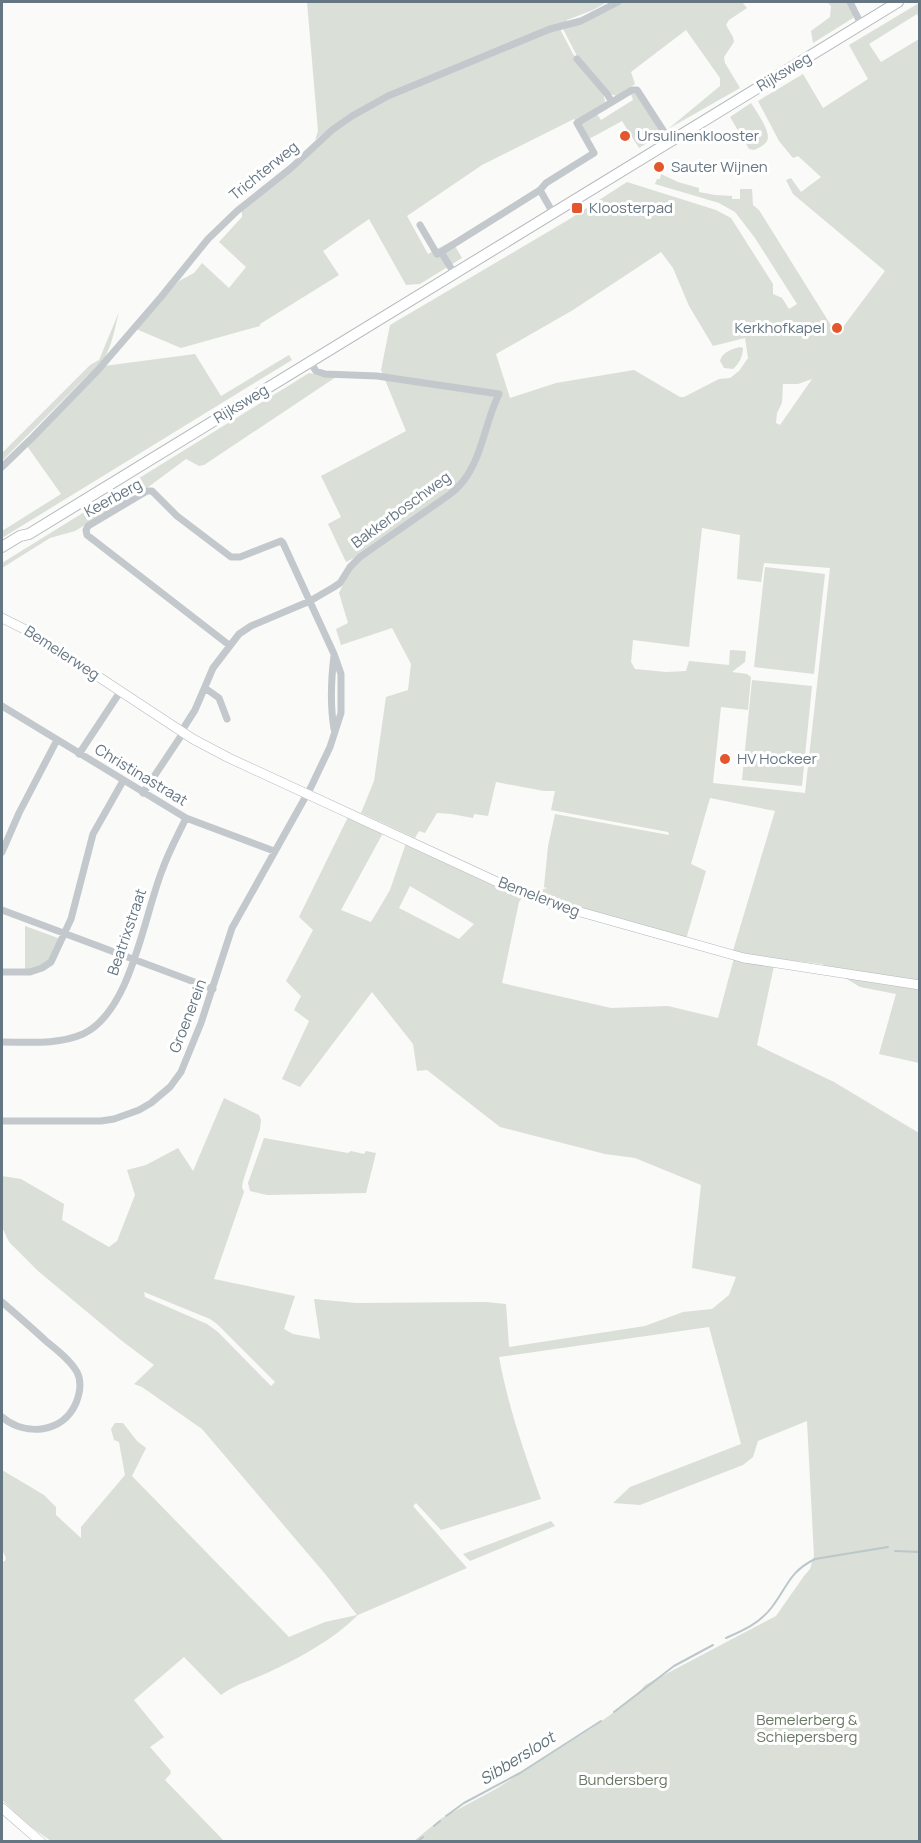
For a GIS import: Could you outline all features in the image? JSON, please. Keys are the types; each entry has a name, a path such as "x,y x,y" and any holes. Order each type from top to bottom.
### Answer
{"main road":[{"name":"Rijksweg","path":"2,555 23,541 29,534 898,2"},
{"name":"Rijksweg","path":"2,547 20,536 29,534"}],"street":[{"name":"Trichterweg","path":"2,467 98,370 208,239 237,211 291,168 332,130 388,96 550,29 581,21 618,2"},
{"path":"850,2 861,24"},
{"path":"578,59 612,102"},
{"path":"420,225 437,254 540,190 546,183 594,153 577,123 632,90 638,90 670,141"},
{"path":"540,190 553,213"},
{"path":"441,252 454,273"},
{"name":"Bakkerboschweg","path":"182,732 195,710 213,668 244,630 310,601 340,583 350,567 360,557 453,492 462,483 476,461 499,394 377,376 326,374 316,371 310,362"},
{"name":"Keerberg","path":"230,645 87,535 88,526 152,490 177,516 231,557 240,557 281,541 310,601"},
{"name":"Groenerein","path":"2,1121 114,1119 151,1103 170,1087 181,1072 213,989 232,928 308,794 330,747 334,731 332,693 334,654 310,601"},
{"name":"Bemelerweg","path":"2,618 39,637 120,692 217,752 519,892 633,928 744,958 920,985"},
{"path":"205,688 219,698 226,719"},
{"path":"80,754 120,692"},
{"name":"Christinastraat","path":"2,706 186,818 274,851"},
{"path":"143,793 182,732"},
{"path":"2,852 19,813 57,740"},
{"path":"2,972 30,972 51,962 71,919 93,834 123,781"},
{"name":"Beatrixstraat","path":"2,1042 54,1041 73,1038 95,1027 109,1012 134,960 162,868 186,818"},
{"path":"2,910 213,989"},
{"path":"2,1302 62,1355 76,1371 80,1381 79,1396 73,1409 67,1418 57,1424 31,1430 21,1428 2,1417"},
{"path":"2,1808 41,1842"}],"green space":[{"path":"307,2 607,2 567,20 560,29 573,54 603,92 605,102 576,121 574,119 482,165 407,216 428,254 452,241 462,258 420,284 406,285 369,219 323,251 339,275 260,326 181,348 136,329 179,281 194,273 202,263 229,288 246,267 219,242 242,217 242,209 345,123 398,89 345,117 315,140 318,131"},
{"path":"619,2 742,2 747,8 729,20 726,25 734,42 724,57 725,63 740,88 668,129 720,86 720,78 686,30 631,72 635,84 617,96 610,94 578,58 562,27"},
{"path":"827,2 847,2 853,18 813,43 811,31 830,17 831,6"},
{"path":"919,3 919,18 917,14 869,44 881,62 919,39 919,1063 879,1054 896,994 860,987 822,964 732,954 775,811 710,798 691,864 706,871 684,946 563,912 523,897 519,902 502,983 611,1008 668,1006 718,1018 734,958 774,966 757,1045 834,1082 919,1133 919,1841 414,1841 442,1818 494,1790 592,1728 635,1697 645,1685 776,1616 810,1569 814,1556 807,1421 758,1441 753,1457 743,1465 640,1505 613,1503 630,1487 741,1444 709,1327 499,1357 512,1411 541,1499 441,1530 416,1503 413,1506 467,1568 358,1615 315,1648 221,1695 184,1657 134,1700 164,1737 150,1747 170,1770 171,1773 165,1780 224,1841 51,1841 24,1822 2,1800 2,1562 6,1558 2,1550 2,1470 44,1495 56,1507 56,1515 81,1538 81,1527 125,1475 119,1442 114,1440 111,1429 115,1423 123,1423 137,1441 146,1448 132,1476 289,1637 325,1622 357,1615 202,1429 142,1387 134,1384 154,1365 38,1271 9,1242 2,1227 2,1176 21,1179 64,1204 62,1220 109,1247 117,1241 135,1195 127,1170 146,1165 178,1148 193,1171 224,1098 259,1115 261,1120 243,1181 244,1192 214,1279 295,1296 284,1329 293,1334 320,1339 314,1299 356,1303 485,1302 506,1304 509,1347 645,1326 683,1312 712,1309 729,1295 736,1277 692,1268 701,1185 635,1158 605,1154 500,1127 427,1070 417,1071 413,1044 372,992 300,1087 282,1079 309,1021 294,1010 301,996 286,981 313,930 299,917 348,817 383,833 341,910 371,922 390,890 406,843 523,896 547,888 544,887 548,846 555,814 669,835 668,832 551,810 555,791 496,782 488,816 474,814 473,818 437,813 425,833 419,831 415,838 361,813 374,781 386,697 408,690 411,664 392,628 341,645 336,629 348,623 339,593 356,557 346,562 328,524 341,517 321,476 406,431 381,370 390,325 568,220 627,182 716,210 731,218 773,284 773,294 782,298 789,309 797,304 755,238 735,212 719,203 655,184 661,174 699,188 699,192 732,196 732,199 740,199 740,189 752,189 753,205 759,210 837,335 885,271 793,194 786,180 791,178 801,192 821,177 798,156 793,158 779,141 758,101 803,74 823,108 868,79 849,45","holes":["661,252 673,268 689,306 713,346 745,338 748,358 739,371 730,378 719,379 684,397 680,397 634,370 556,383 510,398 496,354 573,310","812,379 780,425 776,423 777,413 782,403 783,384 798,384","702,528 740,535 737,579 761,582 764,563 830,568 805,793 713,783 721,707 748,710 751,677 747,674 732,672 745,662 746,651 730,650 729,665 689,661 686,671 635,669 631,662 633,640 689,647","410,886 474,924 459,939 399,908","144,1292 210,1319 275,1382 271,1386 218,1332 207,1324 145,1297"]},
{"path":"631,94 638,95 661,134 639,148 622,121 589,139 579,124 596,113 601,120 633,100"},
{"path":"751,103 763,122 768,137 765,144 754,150 749,149 730,117"},
{"path":"119,312 112,339 101,363 2,461 2,453 90,365 99,360"},
{"path":"740,347 743,351 737,365 733,369 724,368 720,361 723,355"},
{"path":"195,354 221,396 289,355 292,360 2,538 2,531 61,494 27,446 104,366"},
{"path":"309,373 336,377 204,465 199,466 186,459 147,488 75,531 50,538 2,568 2,563"},
{"path":"765,567 825,574 814,674 754,667"},
{"path":"752,680 812,686 802,786 742,780"},
{"path":"25,926 58,938 54,952 48,961 25,971"},
{"path":"264,1138 348,1153 351,1151 364,1154 366,1151 376,1153 366,1193 267,1195 250,1191 248,1183"},
{"path":"551,1521 555,1526 470,1561 463,1554"}],"waterway":[{"name":"Sibbersloot","path":"726,1638 757,1622 772,1607 794,1574 806,1564 815,1559 888,1547"},
{"name":"Sibbersloot","path":"895,1551 920,1552"},
{"name":"Sibbersloot","path":"614,1712 674,1666 713,1645"},
{"name":"Sibbersloot","path":"446,1816 464,1803 520,1773 601,1721"},
{"name":"Sibbersloot","path":"434,1826 440,1821"},
{"name":"Sibbersloot","path":"417,1842 423,1837"}],"place":[{"name":"Ursulinenklooster","path":"625,136"},
{"name":"Sauter Wijnen","path":"659,167"},
{"name":"Kloosterpad","path":"577,208"},
{"name":"Kerkhofkapel","path":"837,328"},
{"name":"HV Hockeer","path":"725,759"}],"park label":[{"name":"Bemelerberg & Schiepersberg","path":"807,1728"},
{"name":"Bundersberg","path":"623,1780"}]}
